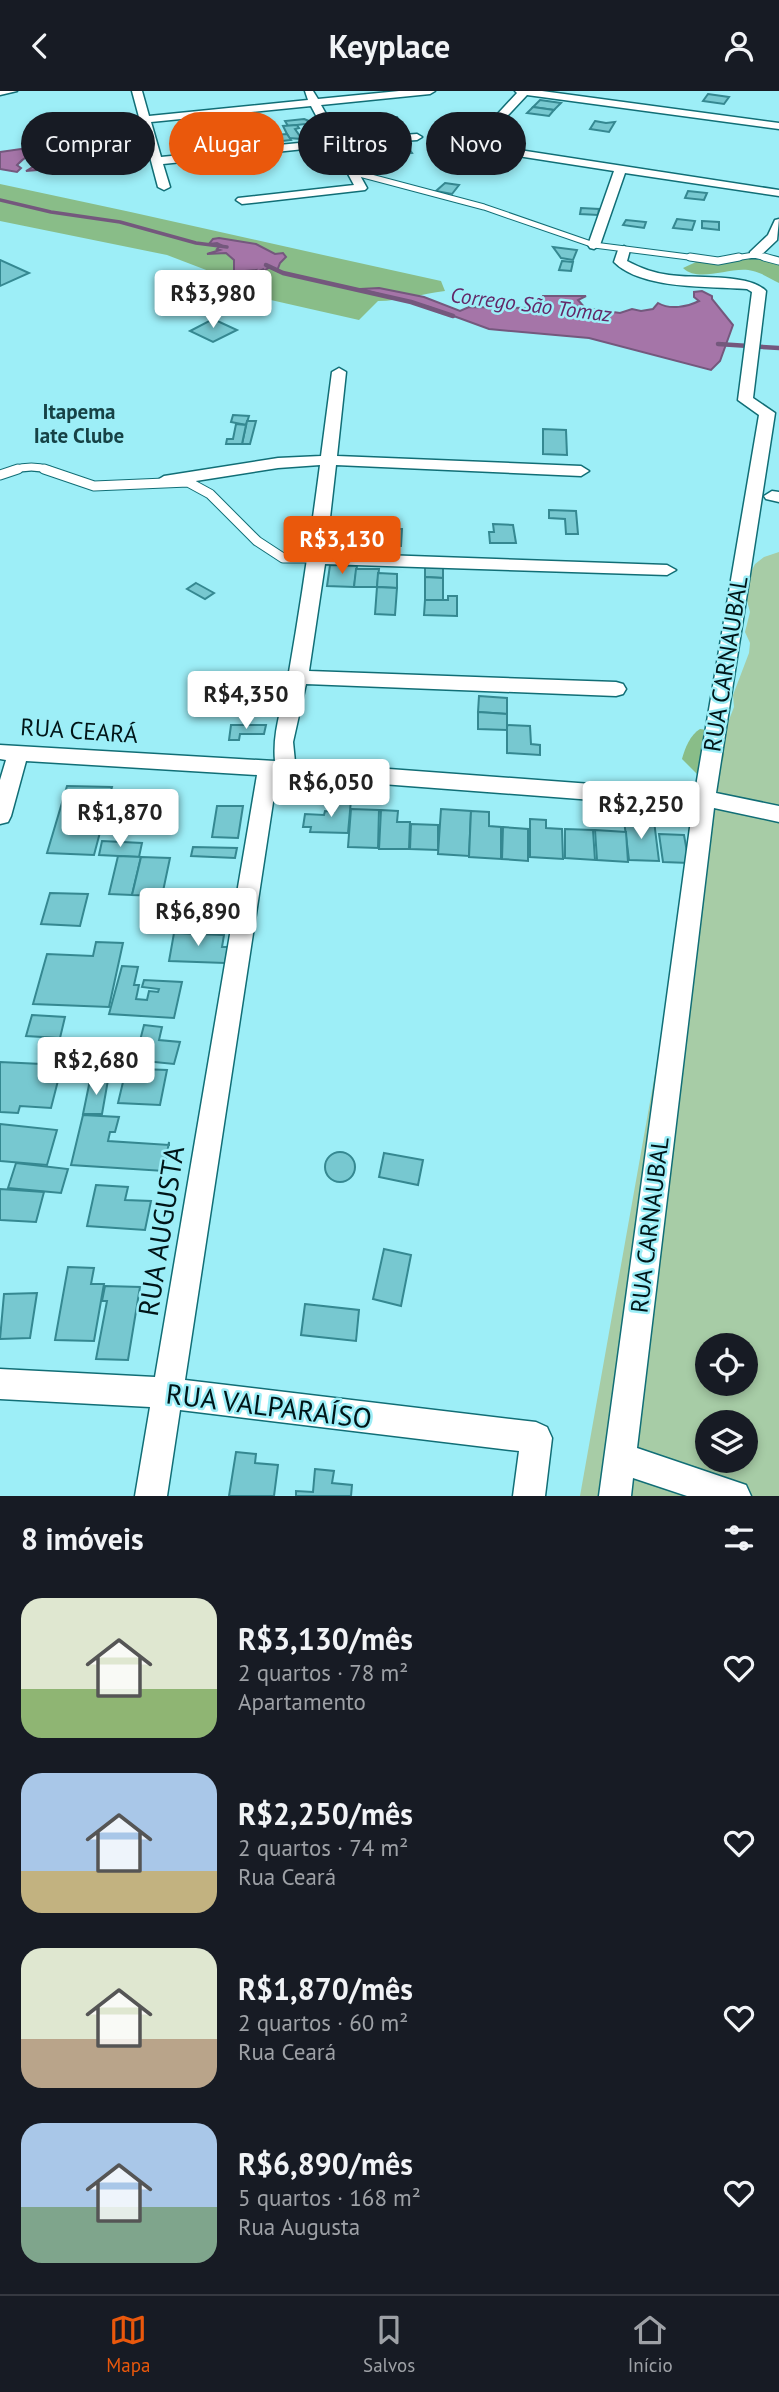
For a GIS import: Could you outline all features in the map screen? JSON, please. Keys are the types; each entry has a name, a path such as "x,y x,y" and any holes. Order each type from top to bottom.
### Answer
{"street":[{"path":"0,92 12,91"},
{"path":"137,91 143,112"},
{"path":"155,118 312,96 430,91"},
{"path":"779,126 522,91 473,146 779,193"},
{"path":"312,96 321,112"},
{"path":"412,137 417,137"},
{"path":"157,161 298,146"},
{"path":"155,154 164,187"},
{"path":"594,245 621,169"},
{"path":"242,200 361,188 354,175"},
{"path":"754,255 773,237 779,223"},
{"name":"RUA CARNAUBAL","path":"615,1496 705,798 773,414 745,400 759,291 750,285 658,277 633,270 620,262 624,250"},
{"name":"RUA AUGUSTA","path":"151,1496 277,769 298,677 317,558 339,372"},
{"path":"164,481 278,463 329,460 581,471"},
{"path":"317,558 667,570"},
{"path":"298,677 616,689"},
{"path":"0,816 9,752"},
{"name":"RUA CEARÁ","path":"9,752 658,797"},
{"path":"705,798 779,814"},
{"name":"RUA VALPARAÍSO","path":"0,1384 167,1393 536,1438 529,1496"},
{"path":"621,1458 735,1496"}],"lane":[{"path":"363,175 484,207 594,245 718,261 754,255 779,261"},
{"path":"0,475 23,467 40,467 94,486 188,482 210,494 257,541 283,558 317,558"}],"green space":[{"path":"0,184 441,281 445,291 378,301 359,320 262,298 214,273 167,255 0,221"},
{"path":"752,258 779,264 779,283 753,271 698,274 683,268 696,262"},
{"path":"779,552 779,1496 580,1496 691,871 725,730 734,707 733,695 749,653 750,643 745,632 750,612 747,601 751,572 755,564 764,557"},
{"path":"700,729 708,730 715,737 724,754 719,765 705,776 697,774 682,759 686,746"}],"shaded area":[{"path":"21,149 21,162 17,165 21,168 17,172 0,169 0,152"},
{"path":"213,239 256,244 275,254 283,253 286,257 277,271 270,267 255,277 264,269 254,273 256,270 234,272 234,260 226,253 207,254 220,250 217,249 221,245 209,244"},
{"path":"379,288 424,297 460,311 469,307 531,308 539,304 543,296 586,296 578,300 585,308 620,313 632,309 653,309 658,303 673,307 689,305 699,301 694,297 694,292 702,291 712,296 733,325 720,361 711,370 589,338 489,329 429,307 360,289"}],"building":[{"path":"708,94 729,97 724,104 703,101"},
{"path":"540,100 561,103 554,110 533,107"},
{"path":"533,107 554,110 549,116 527,113"},
{"path":"298,120 298,125 288,126 285,121"},
{"path":"595,121 615,122 609,132 590,129"},
{"path":"297,125 298,128 295,129 298,139 289,138 284,126"},
{"path":"284,134 287,134 291,140 284,141"},
{"path":"445,183 459,185 452,194 436,191"},
{"path":"688,191 707,193 704,200 685,198"},
{"path":"581,208 599,209 598,215 580,214"},
{"path":"677,219 695,221 692,230 673,228"},
{"path":"626,220 646,222 644,228 623,225"},
{"path":"702,221 719,222 719,230 702,228"},
{"path":"553,247 577,250 573,260 561,258"},
{"path":"0,260 29,273 0,286"},
{"path":"562,261 573,262 571,271 559,270"},
{"path":"213,319 237,330 213,342 190,331"},
{"path":"233,415 249,416 246,425 231,422"},
{"path":"247,421 256,421 250,444 242,444"},
{"path":"236,424 246,425 242,444 226,444 227,439 233,439"},
{"path":"543,429 566,430 567,455 543,454"},
{"path":"549,510 576,511 578,534 566,534 565,519 549,518"},
{"path":"493,524 513,525 516,543 490,543 489,532 494,532"},
{"path":"335,527 393,529 392,546 333,545"},
{"path":"393,529 402,529 401,546 392,546"},
{"path":"330,565 357,566 354,587 327,586"},
{"path":"425,566 443,567 443,578 425,577"},
{"path":"356,569 379,569 377,587 354,587"},
{"path":"378,573 397,574 397,588 377,587"},
{"path":"425,577 443,578 443,600 425,600"},
{"path":"196,583 214,593 205,599 187,589"},
{"path":"377,587 397,588 395,615 375,614"},
{"path":"448,596 457,596 457,616 424,615 425,600 448,600"},
{"path":"479,696 507,698 507,714 478,712"},
{"path":"478,712 507,714 507,730 478,729"},
{"path":"231,725 266,725 264,734 240,734 239,740 229,740"},
{"path":"507,725 530,726 531,744 540,745 540,755 507,753"},
{"path":"67,786 112,787 94,855 47,853"},
{"path":"125,795 151,796 143,830 117,829"},
{"path":"335,799 351,800 348,833 310,832 311,827 303,827 305,814 324,815 325,811 334,812"},
{"path":"217,806 243,806 238,838 212,837"},
{"path":"351,809 379,810 378,848 348,847"},
{"path":"441,809 471,811 469,856 438,854"},
{"path":"381,810 398,811 397,822 410,822 409,849 379,849"},
{"path":"471,811 489,812 489,826 501,827 501,859 469,857"},
{"path":"609,811 622,811 624,823 611,822"},
{"path":"530,819 546,820 546,828 562,829 563,859 530,857"},
{"path":"624,820 654,821 659,861 629,860"},
{"path":"411,824 438,825 438,850 410,849"},
{"path":"503,827 528,829 528,861 502,859"},
{"path":"565,829 593,830 595,860 565,858"},
{"path":"595,830 626,832 628,862 597,860"},
{"path":"659,834 684,835 689,863 663,862"},
{"path":"102,841 142,843 139,857 99,855"},
{"path":"193,847 237,848 235,858 191,856"},
{"path":"118,856 141,857 132,895 109,894"},
{"path":"141,857 170,858 162,896 132,895"},
{"path":"50,893 88,894 80,926 41,924"},
{"path":"173,921 225,923 223,935 171,933"},
{"path":"174,933 224,935 222,947 228,947 225,963 169,961"},
{"path":"96,942 123,943 109,1007 33,1004 47,954 93,956"},
{"path":"122,966 138,967 134,985 139,985 136,999 147,1000 149,991 158,992 159,989 142,987 144,980 182,982 174,1018 109,1014"},
{"path":"32,1015 65,1017 60,1038 26,1036"},
{"path":"144,1025 162,1027 159,1040 180,1042 174,1064 135,1060"},
{"path":"0,1062 62,1065 51,1108 20,1106 18,1113 0,1112"},
{"path":"112,1068 167,1070 160,1105 118,1103 123,1082 109,1082"},
{"path":"90,1080 108,1080 102,1114 83,1114"},
{"path":"83,1115 119,1117 115,1132 110,1132 108,1141 168,1145 164,1171 71,1165"},
{"path":"0,1124 57,1130 47,1165 0,1161"},
{"path":"340,1152 346,1153 354,1161 354,1173 346,1181 340,1182 334,1181 326,1173 325,1167 326,1161 334,1153"},
{"path":"384,1153 423,1160 418,1185 379,1177"},
{"path":"16,1163 68,1169 61,1193 8,1188"},
{"path":"96,1185 128,1187 125,1200 151,1201 145,1230 87,1226"},
{"path":"0,1189 44,1192 36,1222 0,1220"},
{"path":"384,1249 411,1255 401,1306 373,1299"},
{"path":"68,1267 94,1268 91,1284 104,1284 94,1341 55,1340"},
{"path":"105,1286 140,1287 128,1360 96,1359 107,1301 102,1301"},
{"path":"37,1293 30,1338 0,1339 4,1294"},
{"path":"305,1304 359,1310 356,1341 301,1335"},
{"path":"236,1452 256,1454 255,1463 278,1465 274,1496 229,1496"},
{"path":"315,1469 334,1471 332,1483 352,1485 351,1496 296,1496 296,1491 313,1492"}],"waterway":[{"name":"Corrego São Tomaz","path":"0,200 51,212 120,222 196,243 227,247"},
{"name":"Corrego São Tomaz","path":"266,265 283,273 411,302 453,316"},
{"name":"Corrego São Tomaz","path":"718,344 779,348"}],"district":[{"name":"Itapema Iate Clube","path":"79,424"}]}
